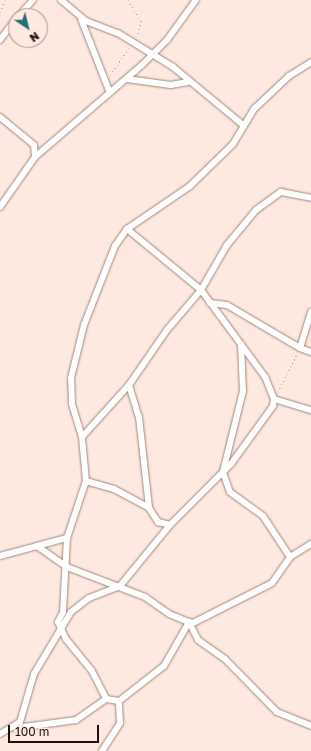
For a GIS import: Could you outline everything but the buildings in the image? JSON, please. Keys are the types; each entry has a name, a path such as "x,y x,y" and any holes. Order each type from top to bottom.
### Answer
{"street":[{"path":"26,8 34,0"},
{"path":"61,0 69,3 81,17 110,93"},
{"path":"0,207 35,157 127,79 151,56 196,0"},
{"path":"81,17 118,33 151,56 173,67 188,82 243,125"},
{"path":"0,40 8,30"},
{"path":"106,699 92,671 61,630 58,621 63,612 67,567 67,538 86,481 82,437 71,391 77,347 110,257 127,229 190,186 233,144 243,125 282,81 311,62"},
{"path":"127,79 171,85 188,82"},
{"path":"0,117 34,145 35,157"},
{"path":"82,437 129,385 167,330 201,290 227,245 261,206 281,192 311,198"},
{"path":"16,728 23,718 34,674 74,608 120,586 170,525 223,472 267,417 274,398 265,377 201,290 127,229"},
{"path":"210,303 227,305 300,348 311,352"},
{"path":"300,348 311,312"},
{"path":"241,344 243,391 223,472 230,492 263,516 290,557"},
{"path":"129,385 139,417 149,508 158,522 170,525"},
{"path":"274,398 311,410"},
{"path":"86,481 114,489 149,508"},
{"path":"0,556 67,538"},
{"path":"1,730 76,720 106,699 119,701 164,666 190,623 272,583 290,557 311,544"},
{"path":"37,546 67,567 120,586 190,623 198,640 225,659 278,712 311,726"},
{"path":"102,751 120,723 119,701"}],"path":[{"path":"0,12 5,0"},
{"path":"274,398 300,348"}]}
